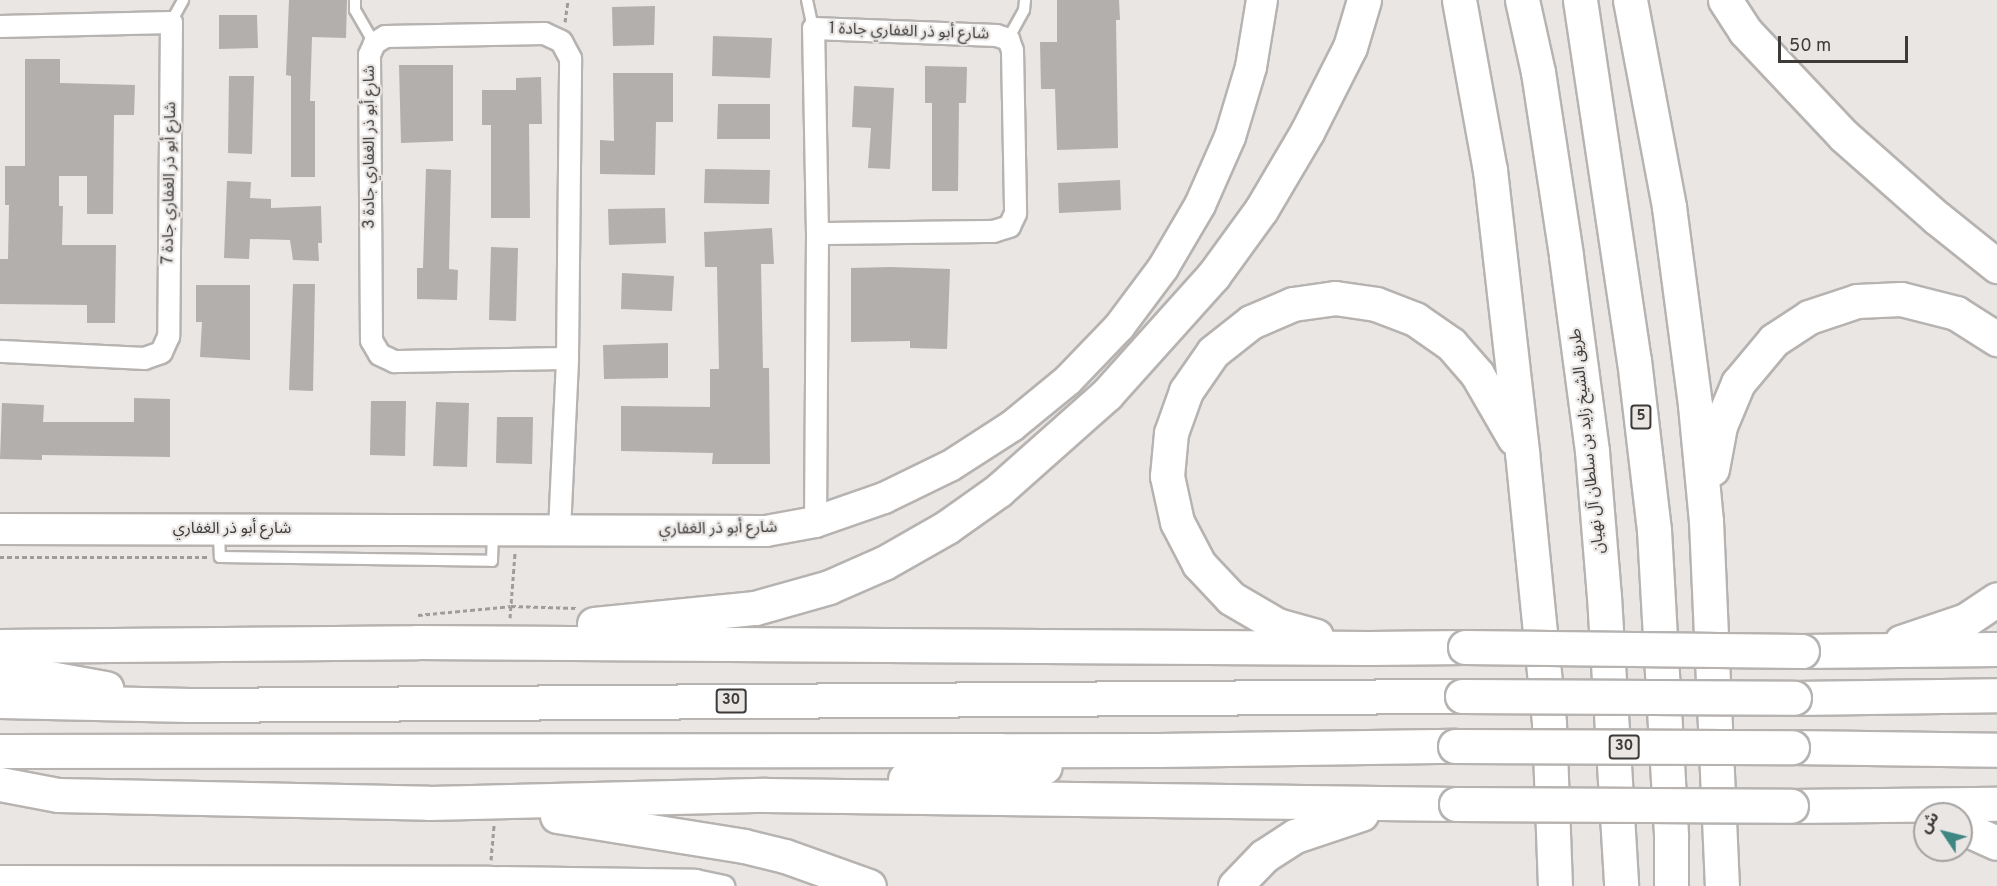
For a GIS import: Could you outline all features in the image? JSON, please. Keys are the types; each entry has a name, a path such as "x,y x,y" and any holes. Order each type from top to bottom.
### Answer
{"highway":[{"path":"417,642 754,608 829,587 884,563 947,526 999,490 1107,394 1213,276 1261,210 1306,132 1350,47 1364,0"},
{"path":"1459,0 1490,170 1522,452 1549,723 1555,886"},
{"name":"طريق الشيخ زايد بن سلطان آل نهيان","path":"1522,0 1538,72 1592,451 1605,596 1621,886"},
{"name":"5","path":"1580,0 1634,360 1654,530 1671,837 1671,886"},
{"path":"1608,0 1624,72 1657,144"},
{"path":"1630,0 1669,207 1694,393 1706,521 1722,886"},
{"path":"1725,0 1746,31 1844,136 1937,218 1997,266"},
{"path":"1369,648 1297,632 1261,618 1218,587 1191,552 1172,506 1167,462 1171,433 1179,406 1204,362 1238,331 1280,308 1321,299 1350,299 1376,304 1401,312 1428,326 1462,355 1487,390 1522,452"},
{"path":"1706,521 1716,440 1731,396 1761,353 1795,325 1846,303 1869,299 1901,299 1956,313 1997,339"},
{"path":"1872,652 1966,620 1997,599"},
{"path":"0,646 417,642 1466,647 1872,652 1997,649"},
{"path":"0,669 190,705"},
{"path":"1951,694 1997,690"},
{"name":"30","path":"0,701 190,705 1462,696 1794,698 1997,695"},
{"name":"30","path":"0,751 1159,750 1455,746 1792,747 1992,751"},
{"path":"765,795 827,784 1012,772 1159,750"},
{"path":"0,784 58,795 486,813 744,846 794,859 869,886"},
{"path":"486,813 765,795 1396,805 1997,804"},
{"path":"1235,886 1264,856 1295,836 1326,824 1396,805"},
{"path":"1848,805 1913,815"},
{"path":"1973,832 1997,843"}],"street":[{"name":"شارع أبو ذر الغفاري","path":"0,529 219,543 505,530 766,531 815,522 884,498 950,466 1012,426 1068,380 1119,327 1164,268 1204,195 1230,138 1251,67 1262,0"},
{"path":"0,26 171,22"},
{"name":"شارع أبو ذر الغفاري جادة 7","path":"0,351 144,358 161,352 168,336 171,22"},
{"name":"شارع أبو ذر الغفاري جادة 1","path":"815,522 817,233 813,28 996,35 1008,39 1012,50 1015,213 1009,226 993,231 817,233"},
{"name":"شارع أبو ذر الغفاري جادة 3","path":"559,530 567,358 570,58 561,41 544,33 385,36 374,43 369,54 371,340 379,354 394,361 567,358"},
{"path":"0,797 58,795"},
{"path":"8,879 212,880 490,877 575,883 695,880 723,886"}],"lane":[{"path":"171,22 183,0"},
{"path":"355,0 356,10 374,43"},
{"path":"807,0 813,28"},
{"path":"1008,39 1024,10 1025,0"}],"path":[{"path":"505,530 511,606 579,608"},
{"path":"0,557 219,543"},
{"path":"486,813 490,877"}],"building":[{"path":"289,0 347,0 346,38 312,37 310,101 315,101 315,177 291,177 291,76 286,75"},
{"path":"1057,0 1119,0 1120,20 1116,20 1118,148 1057,150 1055,89 1041,89 1040,42 1057,42"},
{"path":"655,6 654,45 613,46 612,7"},
{"path":"219,15 257,15 258,48 219,49"},
{"path":"713,36 772,38 770,78 712,76"},
{"path":"25,59 60,59 60,83 135,85 134,115 114,115 113,214 87,214 87,176 59,176 59,206 63,206 62,245 116,245 115,323 87,323 87,305 0,304 0,259 8,259 9,205 5,205 5,166 25,166"},
{"path":"399,65 453,65 453,141 401,143"},
{"path":"925,66 967,67 966,103 959,103 958,191 932,191 932,103 925,103"},
{"path":"613,73 673,73 673,122 656,122 655,175 600,174 600,140 614,141"},
{"path":"229,76 254,76 252,154 228,153"},
{"path":"541,77 542,124 529,124 530,218 491,218 491,125 482,125 482,90 516,90 516,78"},
{"path":"854,86 894,88 890,169 868,168 871,128 852,127"},
{"path":"718,104 770,104 770,139 717,139"},
{"path":"426,169 451,170 449,269 458,270 457,300 417,299 417,268 423,268"},
{"path":"705,169 770,170 769,204 704,203"},
{"path":"1120,180 1121,210 1059,213 1058,183"},
{"path":"227,181 251,182 250,198 271,199 271,208 321,206 322,243 318,243 319,261 293,260 290,240 250,239 249,259 224,258"},
{"path":"665,208 666,243 609,245 608,209"},
{"path":"772,228 774,264 761,264 763,368 769,368 770,464 712,464 713,453 621,451 621,406 710,407 710,369 719,369 717,267 705,267 704,232"},
{"path":"491,247 518,248 516,321 489,320"},
{"path":"851,268 950,269 947,349 910,348 910,341 851,342"},
{"path":"622,273 674,276 672,311 621,309"},
{"path":"293,284 315,284 313,391 289,390"},
{"path":"196,285 250,285 250,360 200,357 202,322 196,322"},
{"path":"668,343 668,378 604,379 603,345"},
{"path":"134,398 170,399 170,457 42,455 42,460 0,459 2,403 44,405 43,422 134,422"},
{"path":"371,401 406,401 405,456 370,455"},
{"path":"436,402 469,403 467,467 433,466"},
{"path":"497,417 533,417 532,464 496,463"}]}
